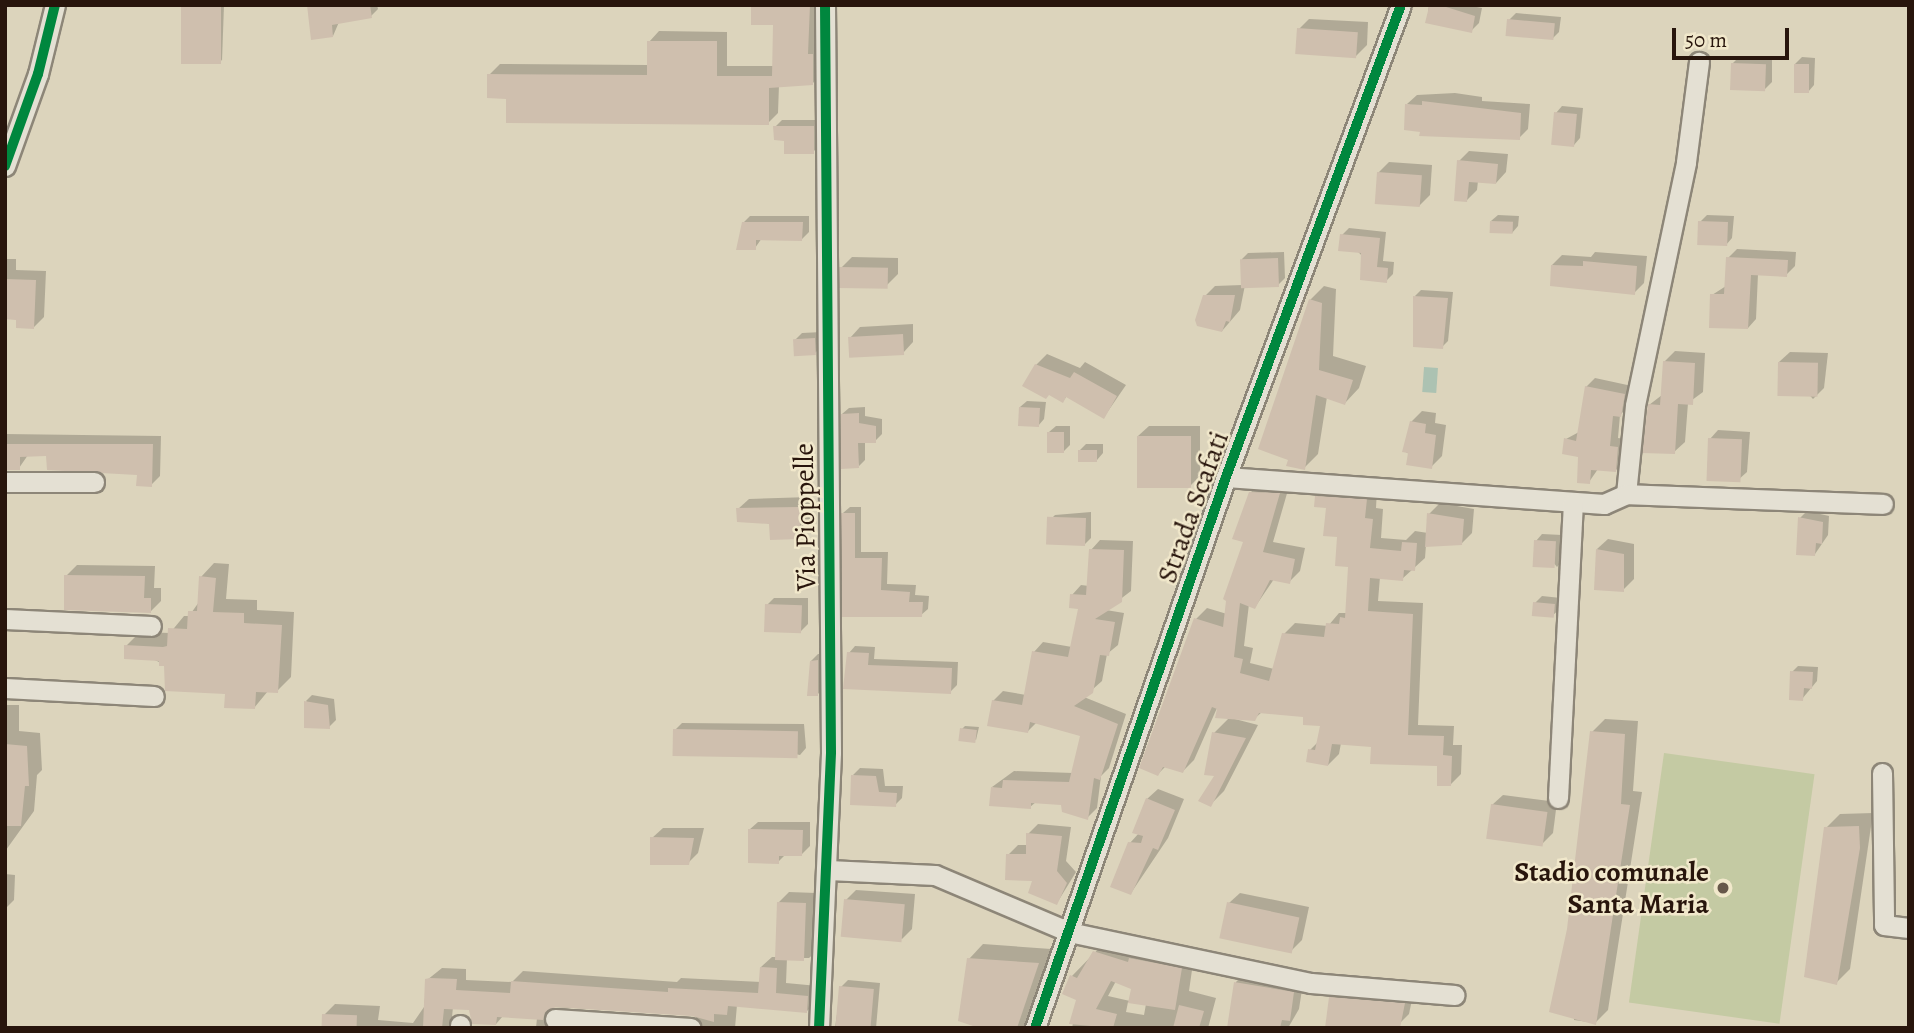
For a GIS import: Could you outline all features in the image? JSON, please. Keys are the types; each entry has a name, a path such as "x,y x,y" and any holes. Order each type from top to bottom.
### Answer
{"street":[{"path":"5,166 55,5"},
{"name":"Via Pioppelle","path":"819,1028 828,870 825,5"},
{"name":"Strada Scafati","path":"1035,1028 1226,477 1401,5"},
{"path":"1626,494 1635,404 1686,162 1699,62"},
{"path":"1226,477 1604,504 1626,494 1883,504"},
{"path":"5,482 94,482"},
{"path":"1558,798 1573,502"},
{"path":"5,619 151,626"},
{"path":"5,688 155,696"},
{"path":"1882,773 1884,925 1909,928"},
{"path":"828,870 935,875 1069,932 1311,982 1455,995"},
{"path":"555,1019 691,1028"}],"green space":[{"name":"Stadio comunale Santa Maria","path":"1664,753 1815,774 1779,1024 1629,1003"}],"shaded area":[{"path":"1424,367 1438,368 1436,393 1422,392"}],"building":[{"path":"181,5 221,5 221,64 181,64"},
{"path":"307,5 370,5 372,18 332,25 333,37 311,40"},
{"path":"810,5 808,54 813,54 813,85 769,88 769,125 506,123 506,99 487,98 487,74 647,75 647,41 717,41 717,76 772,76 773,25 751,25 751,7"},
{"path":"1443,6 1475,16 1472,33 1425,23 1429,7"},
{"path":"1507,19 1555,23 1553,40 1506,36"},
{"path":"1297,28 1358,32 1356,58 1295,54"},
{"path":"1731,63 1766,64 1765,91 1730,90"},
{"path":"1794,64 1809,64 1809,93 1794,93"},
{"path":"1422,101 1521,113 1520,140 1419,136 1420,132 1404,130 1405,104 1422,105"},
{"path":"1554,112 1577,114 1574,147 1551,145"},
{"path":"773,126 814,126 814,154 784,154 784,141 774,140"},
{"path":"1457,160 1498,164 1496,184 1469,182 1467,202 1454,201"},
{"path":"1377,172 1422,175 1420,207 1375,204"},
{"path":"1490,221 1513,222 1513,234 1490,233"},
{"path":"1698,221 1728,222 1727,246 1697,245"},
{"path":"742,222 803,222 802,241 756,240 756,250 736,250"},
{"path":"1340,234 1380,238 1377,267 1388,268 1387,283 1360,280 1361,253 1338,251"},
{"path":"1726,257 1788,260 1787,277 1751,275 1748,329 1709,328 1710,294 1724,294"},
{"path":"1278,258 1279,287 1241,288 1240,259"},
{"path":"1583,261 1637,266 1635,295 1550,286 1551,265 1583,266"},
{"path":"839,267 888,268 888,289 839,288"},
{"path":"5,279 36,280 34,329 16,328 16,320 5,319"},
{"path":"1203,295 1235,295 1230,322 1226,321 1222,332 1197,326 1195,320"},
{"path":"1413,296 1448,298 1443,349 1413,347"},
{"path":"1309,299 1322,303 1319,370 1353,380 1345,405 1316,395 1305,470 1286,466 1288,460 1258,449"},
{"path":"903,334 904,355 849,358 848,337"},
{"path":"815,338 816,355 794,356 793,339"},
{"path":"1663,361 1695,363 1693,405 1678,404 1675,454 1642,453 1648,404 1660,405"},
{"path":"1778,362 1818,363 1817,397 1777,396"},
{"path":"1035,364 1070,378 1074,372 1117,396 1104,419 1066,397 1063,403 1049,395 1046,399 1022,386"},
{"path":"1585,386 1625,394 1621,417 1613,416 1610,446 1618,447 1616,472 1591,470 1590,484 1577,483 1578,457 1562,454 1564,438 1576,441"},
{"path":"1019,407 1040,408 1039,427 1018,426"},
{"path":"859,413 859,423 876,426 876,443 858,443 859,468 841,469 841,414"},
{"path":"1410,421 1426,424 1425,433 1436,435 1432,469 1406,465 1408,453 1402,452"},
{"path":"1047,432 1064,432 1064,453 1047,453"},
{"path":"1137,436 1191,436 1191,488 1137,488"},
{"path":"1708,438 1742,439 1740,482 1706,481"},
{"path":"5,444 153,444 152,487 136,486 137,475 47,470 46,456 20,457 20,470 5,470"},
{"path":"1078,450 1097,450 1097,462 1078,462"},
{"path":"1249,492 1280,493 1263,552 1295,559 1290,584 1270,580 1255,609 1240,603 1234,657 1243,659 1240,673 1269,681 1282,633 1324,637 1326,623 1339,624 1340,617 1345,618 1348,567 1335,566 1337,537 1323,536 1326,508 1314,507 1315,496 1367,499 1365,518 1373,519 1370,548 1401,551 1402,542 1417,543 1415,571 1404,570 1403,581 1370,578 1368,611 1413,614 1408,735 1444,736 1443,755 1452,756 1451,786 1437,786 1437,766 1370,764 1371,747 1332,744 1328,766 1306,762 1308,749 1315,750 1320,726 1303,725 1303,717 1259,713 1255,721 1215,718 1217,709 1212,707 1183,773 1163,767 1158,776 1139,768 1194,618 1223,627 1226,601 1223,599 1243,542 1232,539"},
{"path":"800,507 800,539 770,540 769,524 737,522 736,508"},
{"path":"841,513 855,513 855,558 882,558 881,590 910,592 909,602 923,602 922,617 842,617"},
{"path":"1427,513 1464,519 1462,545 1425,547"},
{"path":"1047,517 1086,518 1085,546 1046,545"},
{"path":"1798,517 1823,522 1822,544 1816,543 1815,556 1796,555"},
{"path":"1534,540 1556,541 1555,568 1533,567"},
{"path":"1089,549 1124,550 1122,602 1095,619 1115,622 1109,656 1100,655 1093,693 1074,706 1118,724 1100,780 1094,778 1088,820 1062,812 1061,805 1031,803 1031,809 989,806 991,787 1002,788 1003,780 1069,782 1080,736 1030,722 1028,733 987,726 992,700 1022,705 1032,651 1068,657 1078,609 1069,608 1070,594 1086,595"},
{"path":"1596,549 1624,554 1624,592 1594,590"},
{"path":"64,575 145,576 144,598 151,598 151,613 64,610"},
{"path":"199,576 216,578 213,612 244,613 244,623 282,625 278,693 256,692 255,709 224,708 225,694 165,691 164,666 159,666 159,661 124,659 124,645 167,646 168,628 187,629 188,611 197,611"},
{"path":"1533,602 1555,604 1554,618 1532,616"},
{"path":"765,604 802,605 801,633 764,632"},
{"path":"847,652 869,653 868,665 952,668 951,694 843,689"},
{"path":"818,660 818,696 807,696 810,661"},
{"path":"1790,671 1813,672 1812,689 1804,688 1803,701 1789,700"},
{"path":"304,701 328,705 330,729 304,728"},
{"path":"960,728 977,730 975,743 958,741"},
{"path":"673,729 798,731 798,758 673,756"},
{"path":"1590,731 1625,734 1621,804 1630,805 1596,1025 1549,1012 1567,929"},
{"path":"1212,732 1246,738 1211,807 1198,801 1214,776 1204,775"},
{"path":"5,744 27,746 29,786 25,786 21,826 5,826"},
{"path":"851,775 876,776 879,792 897,793 896,807 850,805"},
{"path":"1146,798 1175,810 1158,850 1153,848 1131,895 1110,887 1128,842 1141,843 1143,836 1132,833"},
{"path":"1491,804 1547,812 1543,847 1486,839"},
{"path":"1859,826 1860,848 1837,985 1804,977 1824,827"},
{"path":"748,829 803,830 802,856 779,856 779,864 748,863"},
{"path":"1026,833 1062,836 1057,871 1067,883 1057,905 1028,893 1032,881 1005,880 1006,854 1026,854"},
{"path":"650,837 694,838 689,865 650,865"},
{"path":"844,899 905,904 901,942 841,937"},
{"path":"777,902 806,903 804,961 775,960"},
{"path":"1227,902 1299,917 1292,954 1219,938"},
{"path":"1093,951 1128,962 1129,958 1182,968 1175,1010 1128,1003 1131,989 1111,981 1096,1009 1117,1014 1113,1028 1069,1024 1076,1000 1062,994 1070,975 1077,978"},
{"path":"967,958 1039,963 1017,1028 979,1028 958,1021"},
{"path":"760,967 777,968 776,993 808,996 807,1013 728,1006 727,1015 714,1014 714,1022 692,1016 556,1007 545,1012 543,1020 497,1017 496,1025 472,1024 469,1010 444,1009 442,1028 423,1028 425,979 430,978 457,979 456,990 510,993 511,981 668,992 668,988 758,993"},
{"path":"1234,982 1294,992 1290,1021 1282,1020 1280,1028 1227,1028"},
{"path":"839,986 874,989 870,1028 835,1028"},
{"path":"1329,997 1405,1003 1400,1028 1325,1028"},
{"path":"1179,1005 1204,1011 1199,1028 1173,1028"},
{"path":"322,1014 357,1015 357,1028 322,1028"}],"cycle path":[{"path":"5,166 38,74 55,5"},
{"path":"819,1028 831,752 825,5"},
{"path":"1035,1028 1226,477 1401,5"}],"place":[{"name":"Stadio comunale Santa Maria","path":"1723,888"}]}
